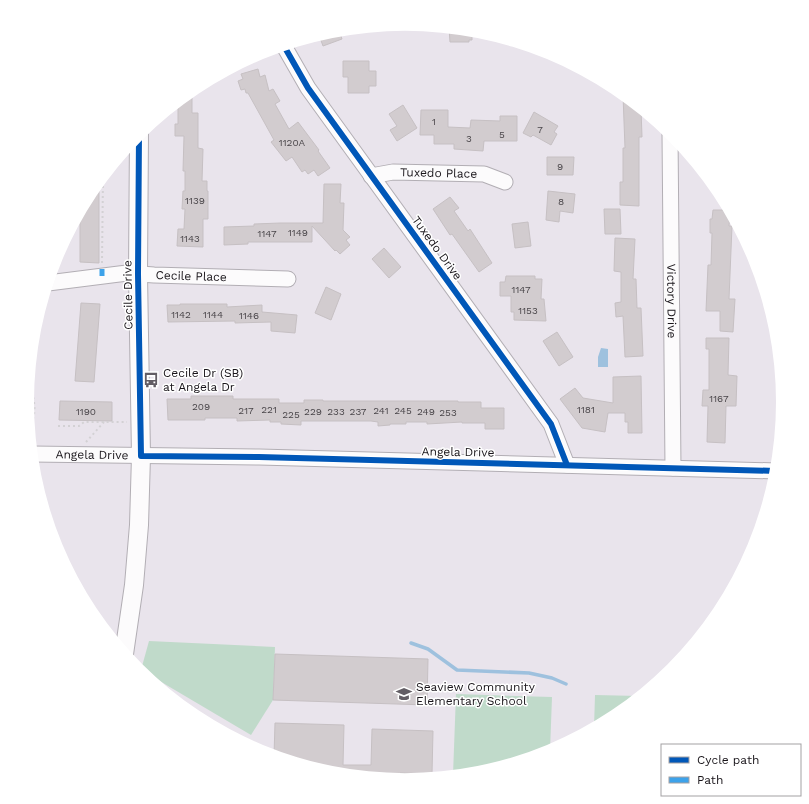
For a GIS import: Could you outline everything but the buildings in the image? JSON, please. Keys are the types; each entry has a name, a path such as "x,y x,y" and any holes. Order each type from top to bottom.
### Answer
{"street":[{"name":"Tuxedo Drive","path":"287,51 308,88 551,424 567,465"},
{"name":"Cecile Drive","path":"125,646 138,548 141,456 138,274 139,143"},
{"name":"Victory Drive","path":"670,143 673,468"},
{"name":"Tuxedo Place","path":"371,176 393,172 484,174 505,182"},
{"name":"Cecile Place","path":"53,282 128,273 162,276 288,279"},
{"name":"Angela Drive","path":"38,454 259,457 769,470"}],"path":[{"path":"102,269 103,186"},
{"path":"58,426 79,426 84,422 128,422"},
{"path":"83,445 104,422"}],"green space":[{"path":"149,641 275,647 273,700 251,735 161,682 143,664"},
{"path":"456,694 552,697 550,743 501,760 453,770"},
{"path":"595,695 630,696 611,710 594,720"}],"water":[{"path":"601,348 608,349 608,367 598,367 598,357"}],"waterway":[{"path":"411,643 428,649 457,670 529,673 552,678 566,684"}],"marked path":[{"path":"102,269 102,276"}],"cycle path":[{"path":"287,51 308,88 551,424 567,465"},
{"path":"139,143 138,274 141,456 259,457 769,471"}],"place":[{"name":"Cecile Dr (SB) at Angela Dr","path":"151,380"},
{"name":"Seaview Community Elementary School","path":"404,694"}]}
